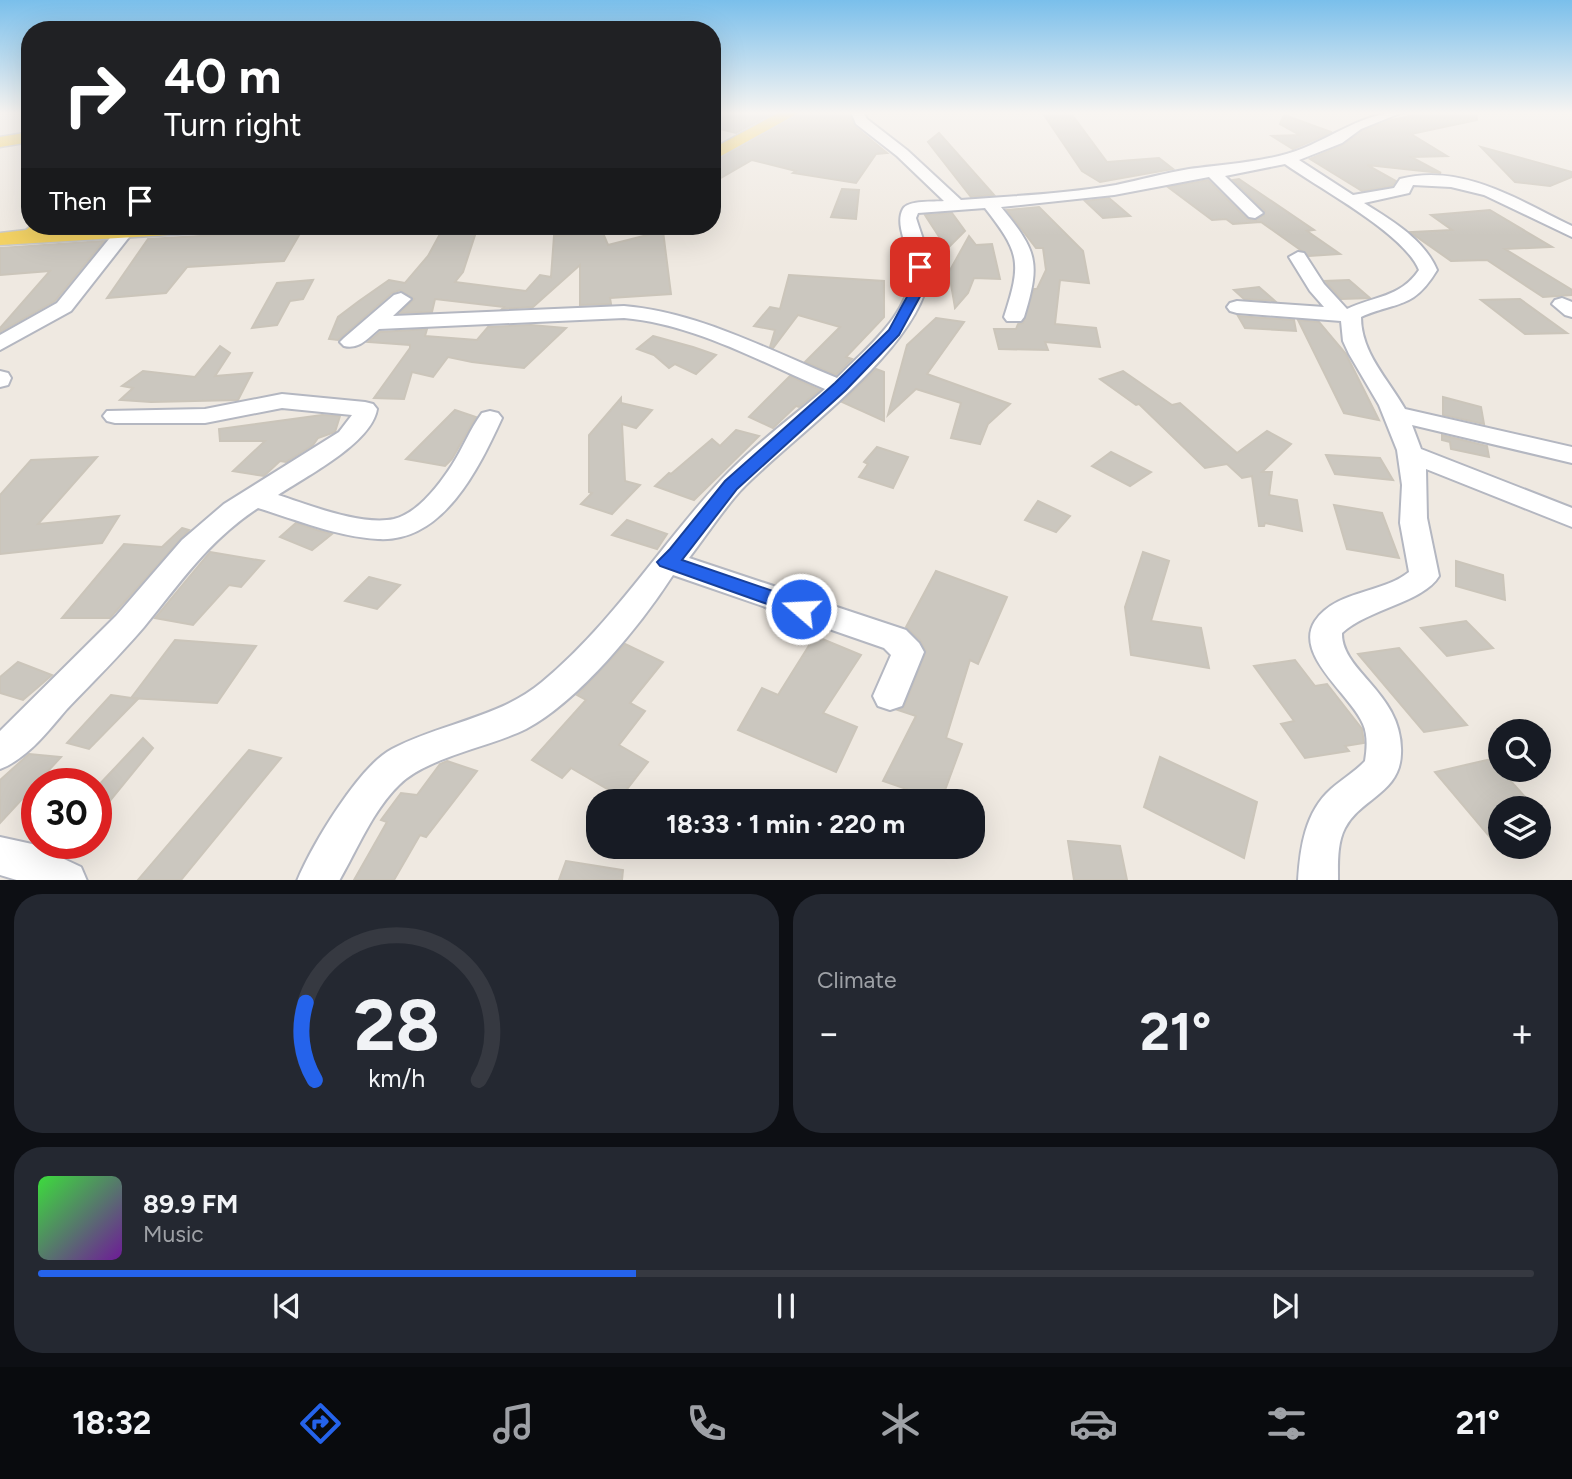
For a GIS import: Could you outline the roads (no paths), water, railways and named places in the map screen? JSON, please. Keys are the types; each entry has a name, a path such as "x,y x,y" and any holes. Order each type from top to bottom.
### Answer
{"main road":[{"path":"0,239 21,234"}],"street":[{"path":"902,153 957,205"},
{"path":"317,880 369,794 386,773 405,760 514,718 554,693 615,629 731,485 840,387 894,332 915,293 920,267 908,213 917,207 990,204 1114,190 1160,179 1288,159 1303,153"},
{"path":"1237,307 1347,315 1385,305 1408,294 1424,277 1428,264 1410,243 1288,159"},
{"path":"1213,172 1255,213"},
{"path":"1351,200 1397,192 1405,188 1405,183 1418,179 1494,193 1572,232"},
{"path":"1494,193 1521,190"},
{"path":"990,204 1019,240 1027,260 1026,278 1014,317"},
{"path":"0,344 64,307 122,235"},
{"path":"1298,257 1317,287 1347,315 1353,341 1396,414 1409,453 1415,484 1414,523 1425,559 1424,576 1416,583 1345,612 1327,628 1327,644 1337,662 1377,712 1383,728 1385,749 1380,770 1341,802 1330,818 1325,832 1318,880"},
{"path":"351,342 401,299"},
{"path":"372,323 624,312 647,314 698,328 840,387"},
{"path":"0,753 26,730 127,625 169,572 217,523 348,437 364,416 365,409 282,401 205,416 115,416"},
{"path":"1396,414 1572,455"},
{"path":"257,498 363,527 391,530 411,525 428,511 459,474 475,450 490,418"},
{"path":"1409,453 1572,518"},
{"path":"667,562 895,639 908,652 890,696"},
{"path":"0,856 32,864 67,880"}]}
